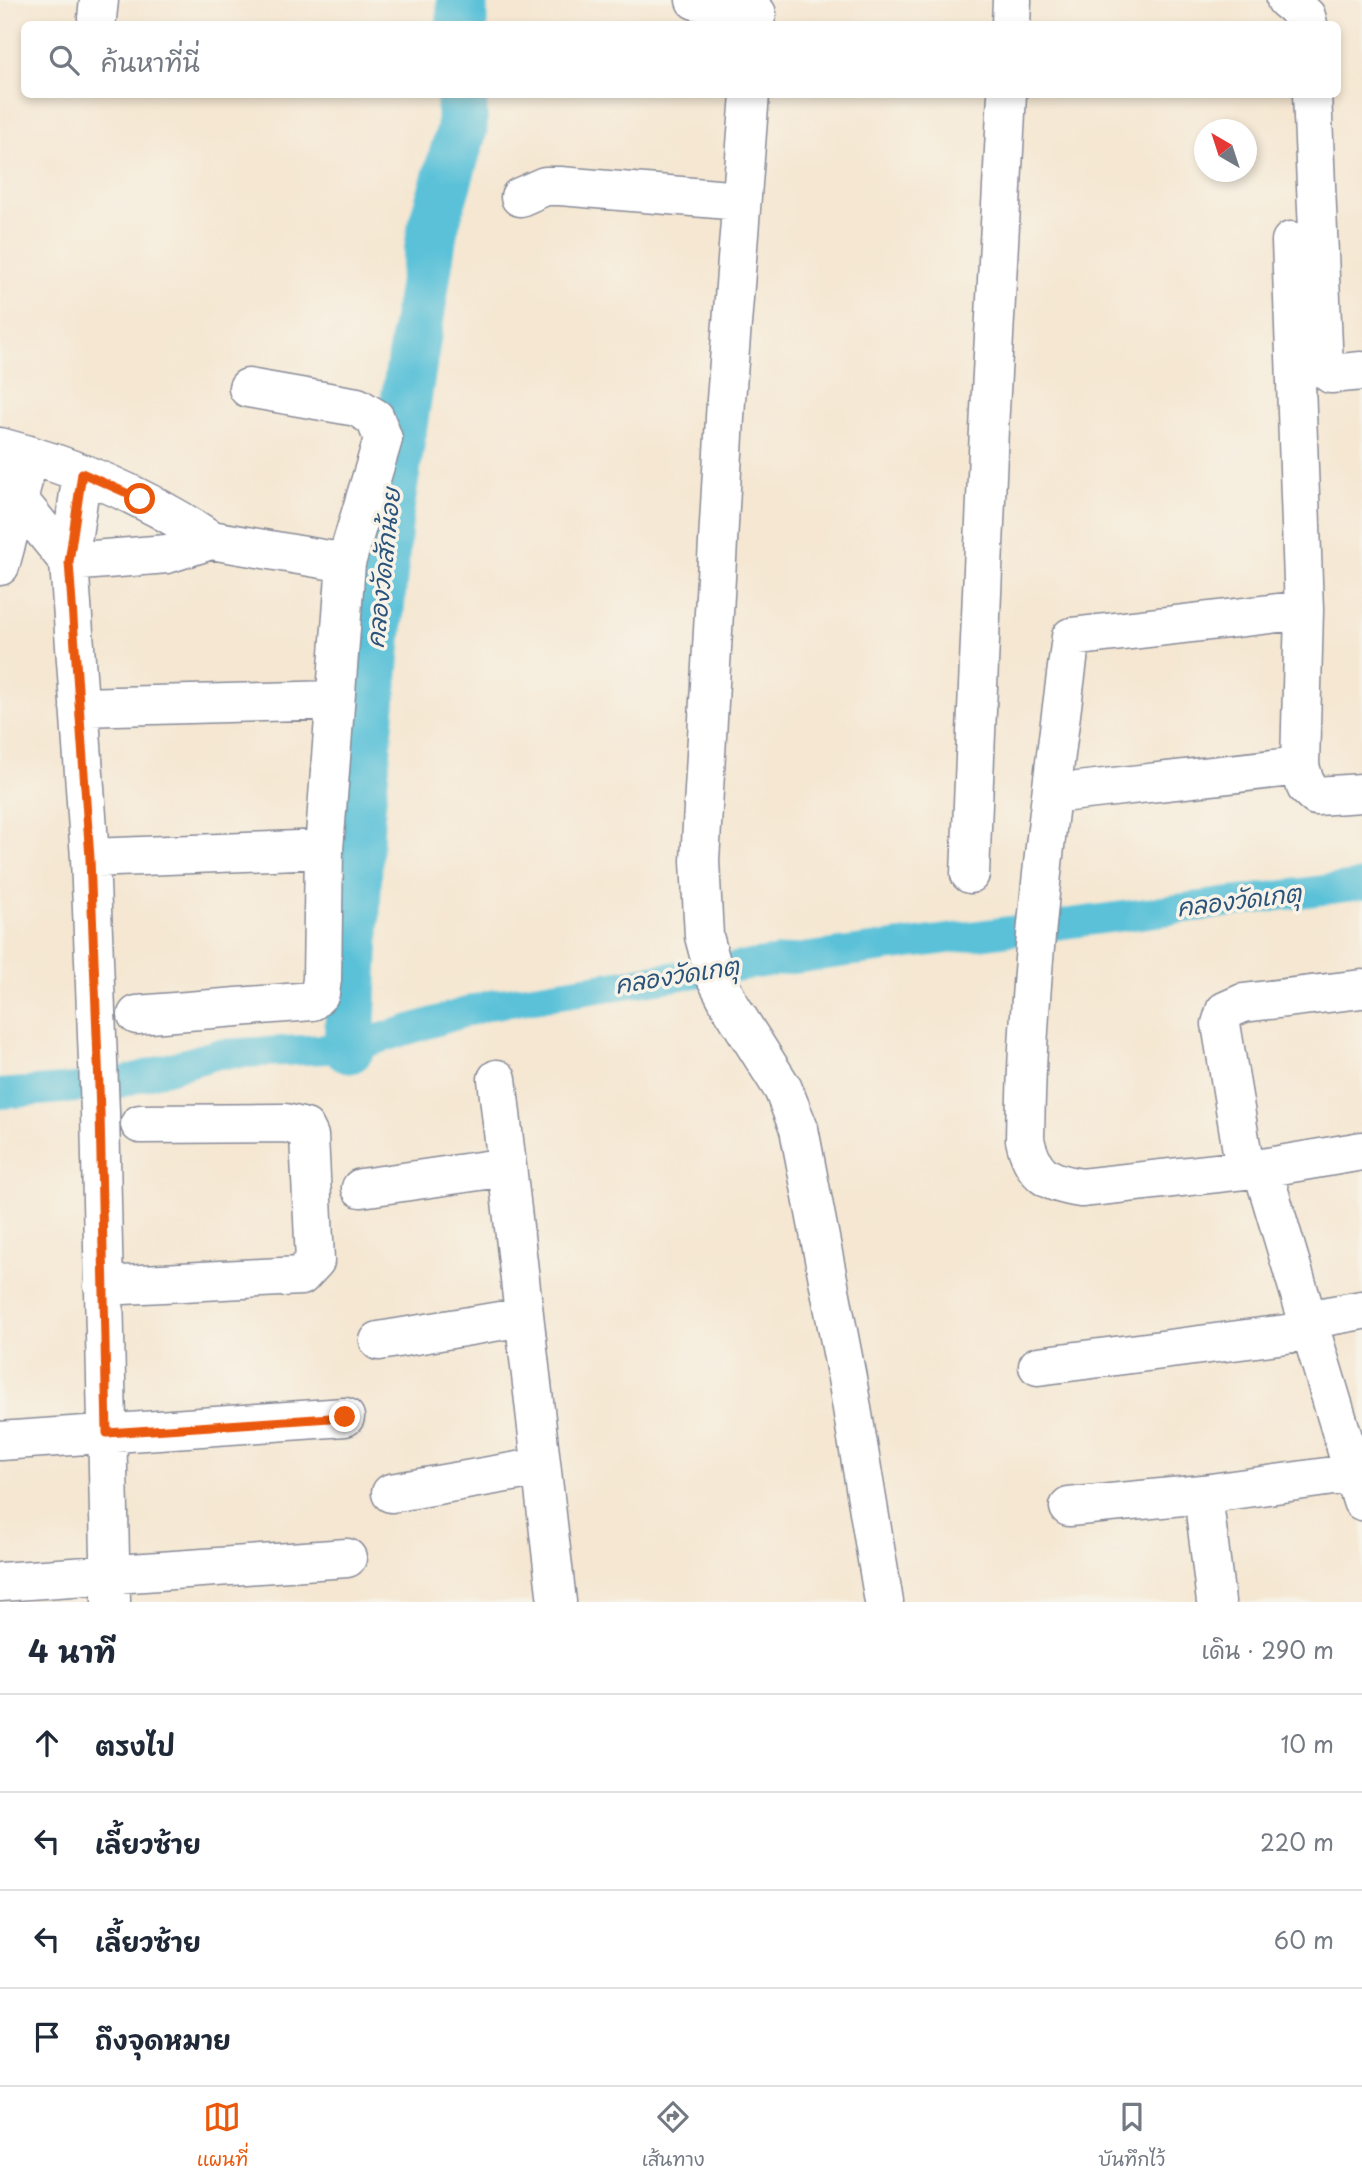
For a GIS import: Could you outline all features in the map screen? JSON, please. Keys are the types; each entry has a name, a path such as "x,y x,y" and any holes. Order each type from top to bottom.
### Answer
{"street":[{"path":"695,0 758,13"},
{"path":"1011,21 1012,0"},
{"path":"1286,0 1306,16 1307,21"},
{"path":"750,98 726,400 700,861 704,936 715,974 730,1005 783,1089 799,1129 847,1378 884,1602"},
{"path":"970,874 1007,98"},
{"path":"1312,98 1324,368 1332,374 1362,371"},
{"path":"520,197 545,186 559,186 741,201"},
{"path":"1291,242 1304,610 1300,766 1306,788 1316,796 1362,793"},
{"path":"137,1015 312,1000 320,993 324,849 346,563 383,439 375,418 358,407 248,388"},
{"path":"0,566 8,487 15,451 82,473 140,499 211,540 346,563"},
{"path":"82,473 69,562 90,858 100,1112 111,1587"},
{"path":"8,487 69,562"},
{"path":"69,562 158,556 211,540"},
{"path":"1304,610 1071,637 1040,868 1032,960 1024,1140 1030,1163 1055,1184 1081,1188 1254,1168 1362,1152"},
{"path":"79,707 335,700"},
{"path":"1069,792 1300,766"},
{"path":"90,858 324,849"},
{"path":"1069,1507 1360,1482 1254,1168 1221,1024 1225,1010 1243,1003 1362,989"},
{"path":"497,1079 557,1602"},
{"path":"103,1286 301,1276 315,1261 309,1136 305,1128 285,1123 140,1124"},
{"path":"362,1188 507,1167"},
{"path":"1038,1366 1308,1326 1362,1310"},
{"path":"379,1341 524,1317"},
{"path":"0,1441 345,1417"},
{"path":"391,1493 541,1467"},
{"path":"1203,1494 1216,1602"},
{"path":"0,1582 111,1587 347,1558"}],"waterway":[{"name":"คลองวัดสักน้อย","path":"462,0 462,21"},
{"name":"คลองวัดสักน้อย","path":"349,1048 359,820 388,515 433,227 462,129 462,98"},
{"name":"คลองวัดเกตุ","path":"0,1094 112,1085 218,1054 349,1048 489,1005 748,965 1362,885"}],"route":[{"path":"140,499 82,473 69,562 90,858 100,1112 107,1433 345,1417"}]}
